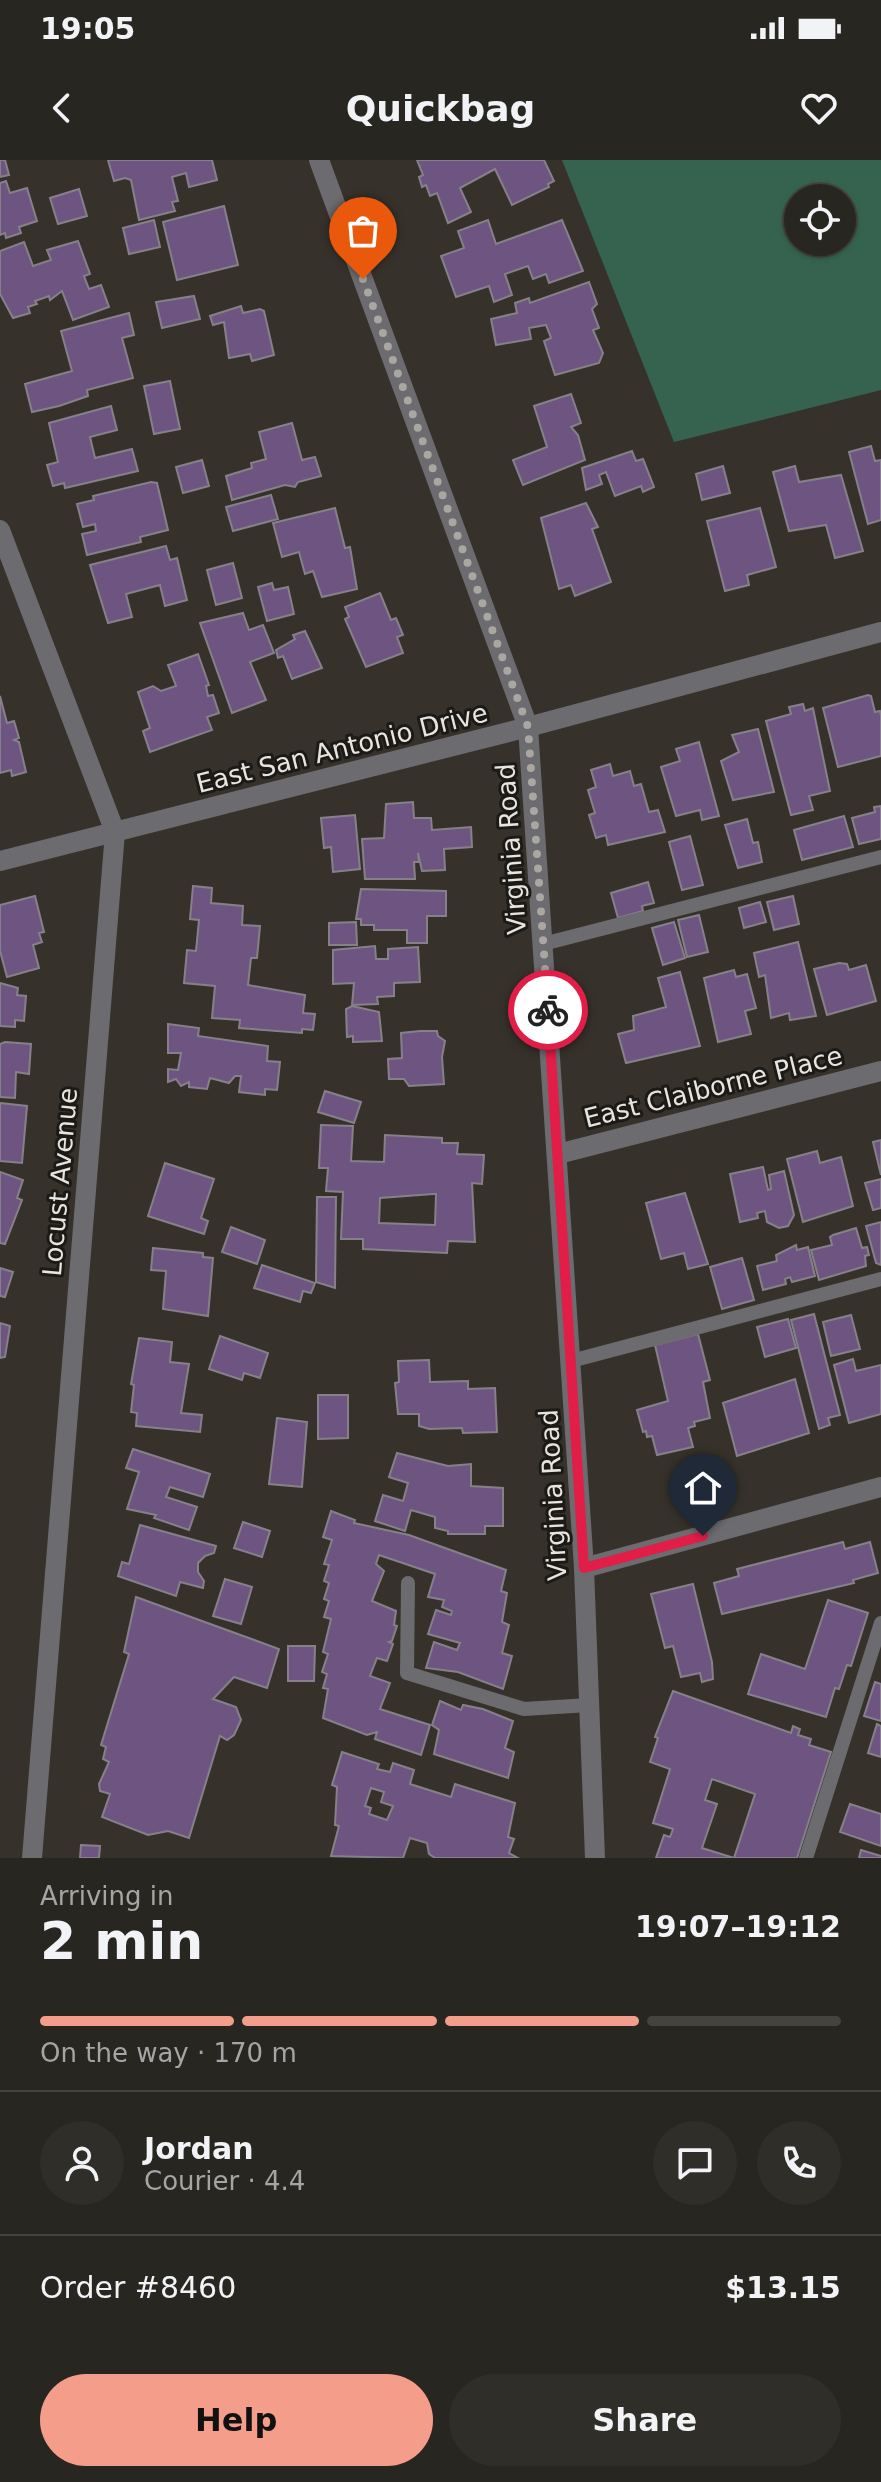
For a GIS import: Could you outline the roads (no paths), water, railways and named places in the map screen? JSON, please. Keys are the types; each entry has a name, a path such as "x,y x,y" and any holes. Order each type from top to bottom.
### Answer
{"street":[{"name":"Virginia Road","path":"319,160 528,727 584,1568 595,1858"},
{"name":"Locust Avenue","path":"0,530 115,832 32,1858"},
{"name":"East San Antonio Drive","path":"0,861 528,727 881,632"},
{"name":"East Claiborne Place","path":"558,1154 881,1071"},
{"path":"584,1568 881,1487"}],"lane":[{"path":"543,944 881,857"},
{"path":"571,1361 881,1279"},
{"path":"408,1583 407,1673 524,1709 589,1705"},
{"path":"806,1858 881,1623"}]}
